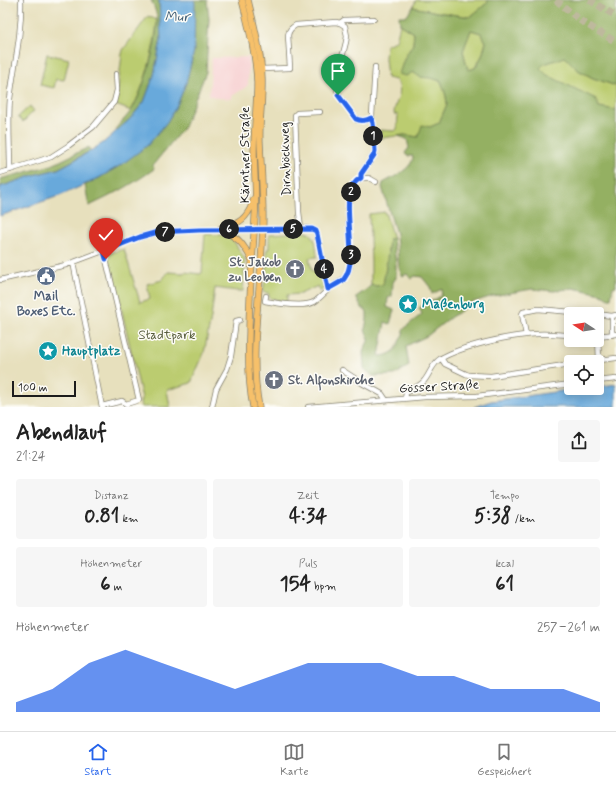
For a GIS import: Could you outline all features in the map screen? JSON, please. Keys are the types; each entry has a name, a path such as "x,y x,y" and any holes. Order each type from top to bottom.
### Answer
{"main road":[{"name":"Kärntner Straße","path":"242,0 252,38 256,68 254,149 256,195 249,306 248,357 249,379 255,405"},
{"name":"Kärntner Straße","path":"248,0 255,26 261,69 262,96 260,140 263,218 254,357 255,405"},
{"path":"220,229 236,224 245,217 256,195"},
{"path":"220,229 233,235 243,244 252,260"}],"street":[{"path":"10,170 10,99 20,31 22,12 21,0"},
{"path":"340,23 344,20 374,18"},
{"path":"261,69 290,68 288,31 296,25 340,23 345,26 347,36 345,47 336,68 336,86 338,95 356,119 367,120 371,118"},
{"path":"361,178 361,174 374,153 373,123 371,118 375,67"},
{"path":"0,173 51,157 93,127 114,102 116,74"},
{"name":"Dirnböckweg","path":"301,228 298,212 296,115 298,113 320,112"},
{"path":"301,305 313,303 328,289 342,280 348,271 351,252 348,217 352,185 361,178 369,178 376,182"},
{"path":"0,280 73,262 140,237 158,232 220,229 262,230 301,228 316,231 328,289"},
{"path":"73,262 102,407 122,401 126,404 139,400 104,251"},
{"path":"266,296 265,301 301,305 313,308"},
{"path":"526,335 522,314 523,312 538,309 564,311"},
{"path":"604,314 614,315 614,334 604,335"},
{"path":"212,407 216,389 228,369 236,321 240,320"},
{"path":"405,399 406,393 424,381 441,358 483,343 526,335 564,335"},
{"path":"441,358 445,364 469,375 491,376 564,365"},
{"path":"604,359 616,358"},
{"path":"342,370 382,394 386,400"},
{"path":"604,380 616,379"},
{"name":"Gösser Straße","path":"308,407 425,397 477,396 564,385"}],"shaded area":[{"path":"249,57 248,85 232,96 232,99 217,98 209,95 212,58"}],"green space":[{"path":"151,0 159,0 161,40 154,75 144,102 130,119 117,131 116,128 129,114 141,91 152,53 157,30 157,21 156,13"},
{"path":"194,0 207,0 209,19 206,72 184,127 153,165 154,169 123,189 89,206 85,185 121,165 167,122 178,103 186,83 194,51"},
{"path":"416,0 488,0 487,3 470,17 413,7"},
{"path":"488,0 616,0 616,86 593,78 578,70 565,57 544,64 540,68 547,75 596,99 599,107 616,110 616,286 613,287 611,298 608,298 602,294 573,288 554,291 532,289 493,296 467,304 461,311 427,336 406,346 409,366 394,375 373,376 364,369 363,352 369,339 365,329 367,312 361,307 356,297 371,285 383,285 389,239 393,238 396,278 393,282 392,296 388,298 387,307 394,310 390,324 385,322 379,356 387,355 397,348 404,333 402,331 422,314 419,308 441,296 442,289 432,294 430,287 422,277 415,276 411,279 407,274 402,276 399,268 396,234 382,187 383,183 406,169 412,161 413,156 407,156 405,153 409,148 407,139 398,136 404,135 418,137 422,125 430,127 439,123 447,104 441,81 420,77 413,72 406,76 399,74 404,59 413,44 414,33 400,24 399,16 407,16 413,7 470,17 487,3","holes":["471,30 481,33 486,42 482,56 475,68 468,70 463,51"]},
{"path":"148,16 157,20 154,43 145,79 131,111 116,105 122,54 123,50"},
{"path":"400,24 414,33 413,44 404,59 413,72 420,77 430,77 441,81 447,104 439,123 430,127 418,137 404,135 382,138 380,130 395,131 397,129 398,115 394,114 400,89 396,80 387,78 385,58 386,45 396,41"},
{"path":"471,30 481,33 486,42 482,56 474,69 468,70 463,51"},
{"path":"47,54 69,59 64,80 56,79 54,88 40,85"},
{"path":"565,57 578,70 593,78 616,86 616,110 599,107 547,75 540,68 544,64"},
{"path":"30,106 34,111 23,122 18,117"},
{"path":"89,147 90,151 58,169 34,175 0,187 0,179 52,165"},
{"path":"385,212 393,238 389,239 383,285 374,286 371,285 369,214"},
{"path":"307,232 313,236 316,246 317,257 309,258 312,271 319,270 323,283 323,289 320,292 318,286 300,294 287,295 287,302 270,298 268,293 263,292 268,261 266,254 267,249 269,249 269,234"},
{"name":"Stadtpark","path":"205,234 221,235 233,240 245,259 243,291 215,288 204,353 191,383 167,390 170,407 141,407 140,402 142,398 113,273 111,274 106,256 124,249 140,302 150,299 147,284 162,280 168,272 202,273"}],"water":[{"name":"Mur","path":"159,0 194,0 195,3 194,51 186,83 178,103 167,122 148,145 121,165 99,178 62,195 0,216 0,187 34,175 58,169 82,156 103,143 130,119 144,102 154,75 161,40"},
{"path":"616,384 616,407 474,407 491,401 564,391 564,395 604,395 604,386"}],"tunnel":[{"path":"556,0 581,21 616,42"},
{"path":"589,0 616,16"}],"place":[{"name":"St. Jakob zu Leoben","path":"295,269"},
{"name":"Mail Boxes Etc.","path":"46,276"},
{"name":"Maßenburg","path":"408,304"},
{"name":"Hauptplatz","path":"48,351"},
{"name":"St. Alfonskirche","path":"274,380"}],"route":[{"path":"106,259 104,251 140,237 158,232 244,229 314,229 317,234 328,289 341,282 347,273 350,262 351,247 348,211 352,185 361,178 361,174 374,155 375,151 373,123 371,118 369,120 356,119 338,95"}]}
